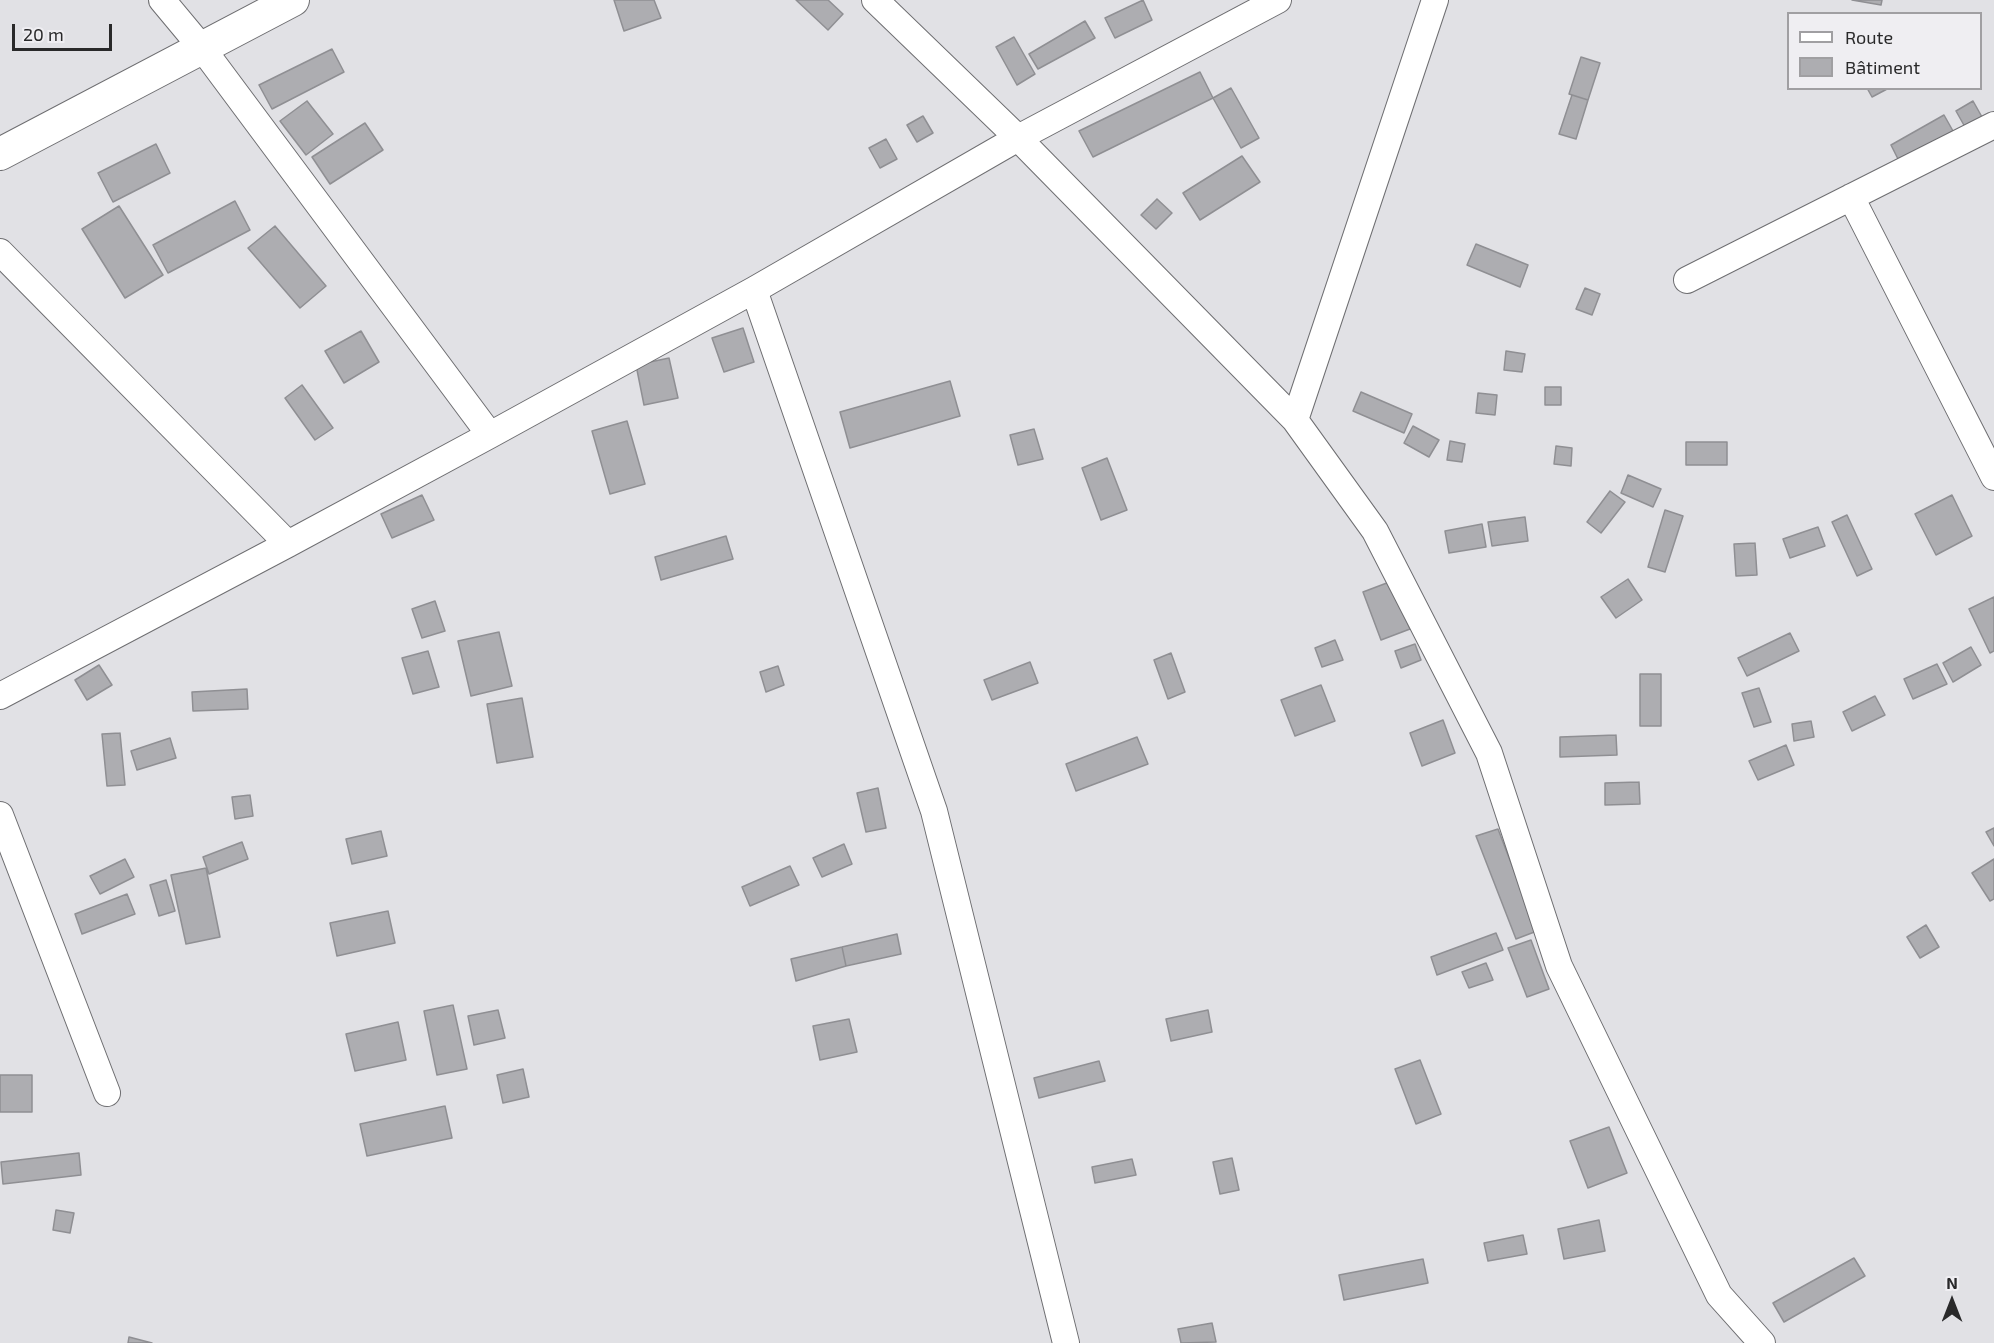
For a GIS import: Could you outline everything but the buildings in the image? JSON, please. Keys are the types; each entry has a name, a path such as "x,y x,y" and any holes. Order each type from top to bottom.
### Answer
{"street":[{"path":"162,0 202,48 490,435"},
{"path":"0,154 293,0"},
{"path":"875,0 1018,138 1295,420 1374,531 1489,753 1559,966 1719,1295 1762,1343"},
{"path":"0,696 490,435 754,290 1018,138 1278,0"},
{"path":"1295,420 1435,0"},
{"path":"1687,280 1994,125"},
{"path":"1851,197 1994,477"},
{"path":"0,252 288,544"},
{"path":"754,290 934,811 1066,1343"},
{"path":"0,814 107,1093"}]}
